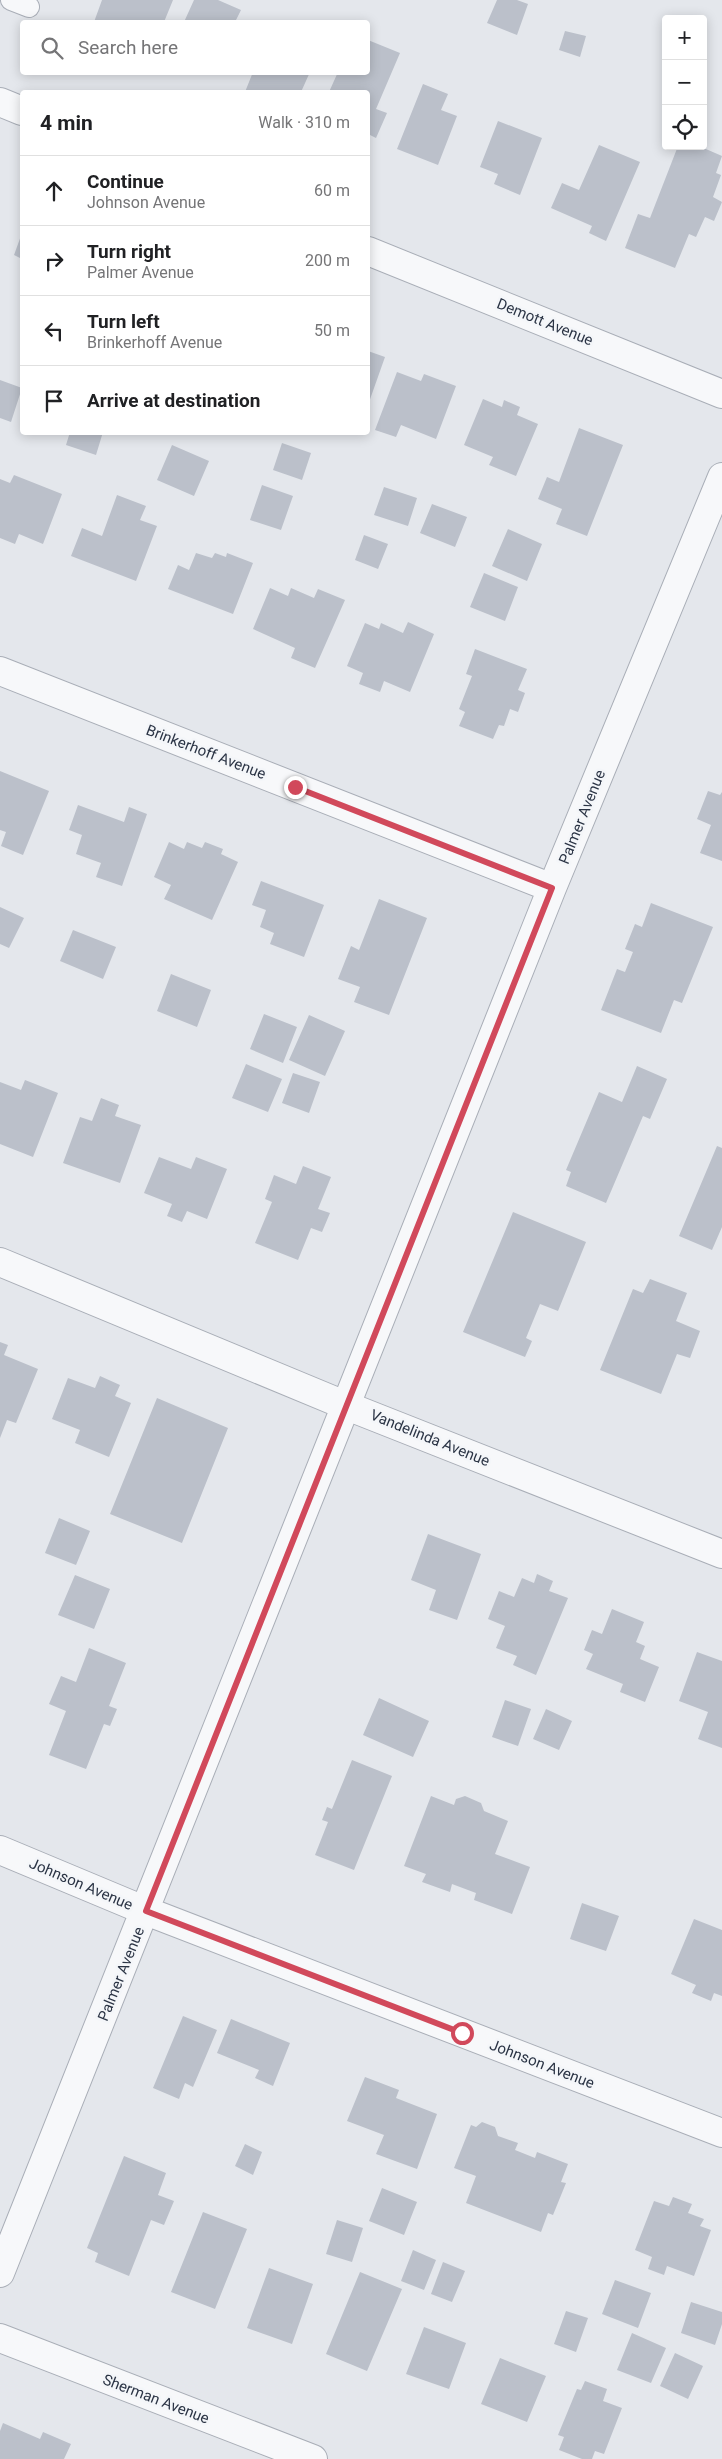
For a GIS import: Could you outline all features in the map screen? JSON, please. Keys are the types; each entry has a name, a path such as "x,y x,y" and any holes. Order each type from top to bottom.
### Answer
{"street":[{"path":"0,102 20,110"},
{"name":"Demott Avenue","path":"370,252 722,394"},
{"name":"Palmer Avenue","path":"0,2274 552,888 722,477"},
{"name":"Brinkerhoff Avenue","path":"0,671 552,888"},
{"name":"Vandelinda Avenue","path":"0,1262 347,1406 722,1554"},
{"name":"Johnson Avenue","path":"0,1850 146,1911 722,2133"},
{"name":"Sherman Avenue","path":"0,2338 313,2459"}],"building":[{"path":"102,0 173,0 165,20 95,20"},
{"path":"194,0 218,0 241,10 236,20 185,20"},
{"path":"497,0 517,0 528,4 517,35 487,23"},
{"path":"565,31 586,36 580,57 559,50"},
{"path":"370,41 400,53 376,109 387,113 376,138 370,135 370,90 330,90 337,75 370,75"},
{"path":"252,75 309,75 302,90 246,90"},
{"path":"423,84 448,94 441,110 457,116 438,165 397,149"},
{"path":"498,121 542,138 520,195 494,184 498,174 480,167"},
{"path":"599,145 640,162 606,241 589,233 592,226 551,208 562,183 579,190"},
{"path":"707,149 722,156 716,173 721,175 713,197 722,202 714,221 705,217 696,237 689,234 675,268 625,248 638,214 650,218 676,150"},
{"path":"20,238 20,258 14,255"},
{"path":"370,352 385,357 370,399"},
{"path":"397,372 421,381 424,374 456,386 436,439 401,425 396,437 375,430"},
{"path":"0,380 20,387 20,394 11,422 0,418"},
{"path":"483,399 502,407 504,400 520,407 517,415 538,424 516,476 489,465 493,457 464,445"},
{"path":"579,428 623,445 587,536 556,524 562,509 538,499 547,477 559,482"},
{"path":"69,435 102,435 96,455 66,445"},
{"path":"282,443 311,453 302,480 273,470"},
{"path":"172,445 209,461 194,496 157,480"},
{"path":"14,475 62,494 43,544 19,534 15,544 0,538 0,479 10,483"},
{"path":"262,485 293,496 281,530 250,520"},
{"path":"384,487 417,498 408,526 374,515"},
{"path":"117,495 146,506 140,520 157,526 136,581 71,556 82,528 102,536"},
{"path":"432,504 467,517 455,547 420,533"},
{"path":"508,529 542,544 527,581 492,566"},
{"path":"364,535 388,544 378,569 355,560"},
{"path":"196,553 212,558 215,553 226,557 227,553 253,563 233,614 168,589 178,565 189,570"},
{"path":"484,573 518,587 505,621 470,607"},
{"path":"270,588 288,596 291,588 314,598 318,589 345,600 315,668 291,658 295,648 253,629"},
{"path":"408,622 434,634 410,692 384,681 380,692 359,684 363,673 347,666 365,623 379,629 381,623 403,633"},
{"path":"475,649 527,669 518,690 525,693 518,712 510,709 504,726 499,725 493,739 459,726 465,712 459,709 472,676 466,674"},
{"path":"0,771 49,791 23,855 1,846 6,832 0,830"},
{"path":"708,791 720,795 722,792 722,861 700,853 711,825 697,819"},
{"path":"78,805 124,822 129,807 147,814 122,886 96,877 101,863 76,854 82,835 69,830"},
{"path":"169,842 184,849 187,842 202,848 205,842 223,849 221,854 238,862 212,920 164,899 171,885 154,877"},
{"path":"261,881 324,905 304,957 270,944 274,933 260,927 266,910 252,905"},
{"path":"379,899 427,918 389,1015 354,1002 360,987 338,979 351,946 359,950"},
{"path":"651,903 713,927 682,1003 674,1000 661,1033 601,1010 617,969 625,972 633,952 625,949 635,924 642,927"},
{"path":"0,907 24,918 9,948 0,944"},
{"path":"73,930 116,947 103,979 60,961"},
{"path":"171,974 211,990 197,1027 157,1011"},
{"path":"264,1014 297,1027 283,1063 250,1049"},
{"path":"309,1015 345,1031 325,1076 289,1060"},
{"path":"246,1064 282,1079 268,1112 232,1098"},
{"path":"637,1066 667,1079 650,1119 643,1116 606,1203 566,1186 571,1172 566,1170 599,1092 622,1102"},
{"path":"293,1073 320,1082 309,1113 282,1103"},
{"path":"25,1080 58,1093 33,1157 0,1144 0,1082 21,1090"},
{"path":"101,1098 119,1105 115,1116 141,1125 120,1183 63,1163 80,1117 92,1121"},
{"path":"717,1146 722,1148 722,1227 712,1250 679,1236"},
{"path":"159,1157 191,1169 196,1157 227,1169 207,1219 187,1211 182,1222 167,1216 172,1204 144,1193"},
{"path":"303,1166 331,1177 318,1209 330,1213 322,1232 311,1228 298,1260 255,1243 272,1202 265,1199 274,1175 296,1184"},
{"path":"513,1212 586,1242 558,1311 540,1304 526,1338 532,1341 525,1357 463,1332"},
{"path":"650,1279 687,1293 676,1321 700,1331 690,1358 677,1354 661,1394 600,1370 633,1289 643,1293"},
{"path":"0,1342 8,1345 4,1355 38,1369 16,1423 7,1420 0,1438"},
{"path":"100,1376 120,1385 115,1396 131,1403 109,1457 75,1443 80,1430 52,1419 68,1378 95,1388"},
{"path":"157,1398 228,1428 182,1543 110,1514"},
{"path":"59,1518 90,1531 76,1565 45,1553"},
{"path":"428,1534 481,1554 457,1620 429,1610 436,1590 411,1580"},
{"path":"537,1574 553,1581 549,1591 568,1598 536,1675 513,1665 517,1656 496,1648 505,1626 488,1619 499,1591 514,1597 522,1578 534,1583"},
{"path":"75,1575 110,1589 94,1629 58,1615"},
{"path":"612,1609 644,1622 636,1642 645,1646 640,1659 659,1667 645,1702 620,1692 623,1684 586,1669 593,1654 584,1650 592,1630 602,1634"},
{"path":"89,1648 126,1663 109,1706 117,1709 110,1726 104,1724 86,1769 49,1755 66,1711 49,1704 61,1676 76,1682"},
{"path":"697,1652 722,1661 722,1748 698,1739 708,1712 679,1701"},
{"path":"379,1698 429,1721 413,1757 363,1735"},
{"path":"505,1700 531,1709 518,1746 492,1737"},
{"path":"546,1709 572,1721 559,1750 533,1739"},
{"path":"352,1760 392,1776 354,1870 315,1855 328,1822 322,1820 327,1807 332,1809"},
{"path":"431,1796 454,1805 456,1799 465,1796 481,1803 484,1811 508,1821 495,1854 530,1867 512,1914 474,1900 476,1893 452,1884 450,1892 422,1882 426,1874 404,1866"},
{"path":"582,1903 619,1916 606,1951 570,1939"},
{"path":"694,1919 722,1930 722,1996 714,1993 711,2001 692,1993 696,1985 671,1974"},
{"path":"183,2016 217,2030 193,2087 185,2083 179,2099 153,2088"},
{"path":"231,2019 290,2043 273,2086 255,2078 259,2070 217,2053"},
{"path":"365,2077 399,2090 396,2098 437,2114 417,2169 376,2154 384,2135 347,2121"},
{"path":"482,2122 495,2127 498,2136 518,2143 515,2150 535,2158 537,2152 568,2164 561,2182 566,2183 553,2215 548,2213 541,2232 466,2203 476,2176 454,2168 471,2125 476,2127"},
{"path":"245,2144 262,2152 253,2175 235,2166"},
{"path":"124,2156 166,2173 158,2195 174,2201 164,2225 151,2220 129,2276 95,2262 98,2253 87,2248"},
{"path":"382,2188 417,2202 404,2235 369,2221"},
{"path":"673,2197 692,2204 688,2213 704,2219 700,2226 711,2230 694,2276 667,2266 664,2275 648,2269 652,2257 635,2250 654,2201 669,2206"},
{"path":"203,2212 247,2229 215,2309 171,2292"},
{"path":"337,2220 363,2228 352,2262 326,2254"},
{"path":"413,2250 436,2260 424,2290 401,2281"},
{"path":"443,2262 465,2271 452,2302 431,2294"},
{"path":"269,2268 313,2284 292,2344 247,2328"},
{"path":"360,2272 402,2289 367,2371 326,2354"},
{"path":"615,2280 651,2293 638,2328 602,2314"},
{"path":"691,2302 722,2312 722,2324 715,2345 681,2333"},
{"path":"566,2311 588,2318 576,2352 554,2344"},
{"path":"424,2327 466,2343 449,2389 406,2374"},
{"path":"632,2333 666,2348 651,2383 617,2370"},
{"path":"675,2353 703,2366 688,2399 660,2386"},
{"path":"500,2358 546,2376 527,2422 481,2404"},
{"path":"585,2381 607,2389 603,2401 622,2408 604,2454 595,2451 592,2459 582,2459 559,2450 564,2437 558,2435 577,2389 581,2390"},
{"path":"3,2423 40,2439 43,2432 71,2444 64,2459 0,2459 0,2431"}],"route":[{"path":"295,787 552,888 146,1911 462,2033"}]}
